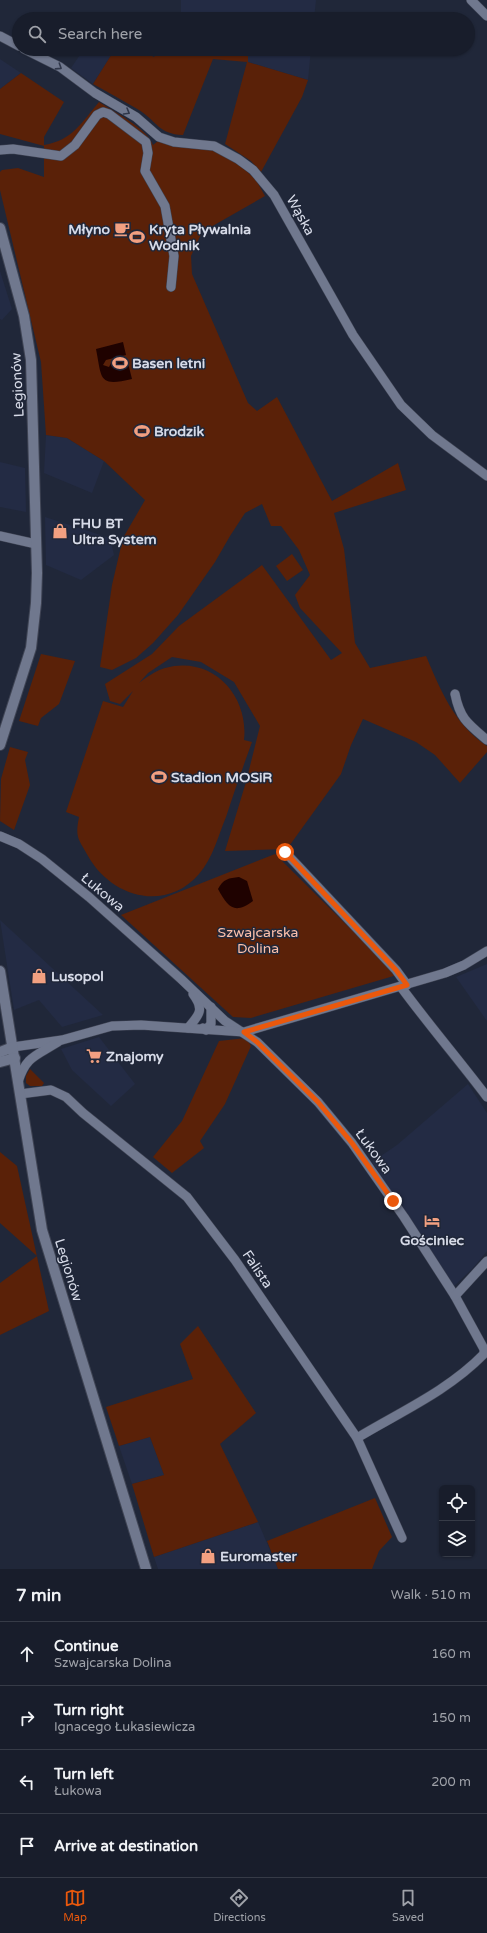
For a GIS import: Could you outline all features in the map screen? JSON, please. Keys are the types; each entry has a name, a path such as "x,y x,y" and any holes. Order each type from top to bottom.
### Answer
{"street":[{"path":"471,0 487,16"},
{"path":"0,36 12,42"},
{"name":"Wąska","path":"38,56 60,67 95,93 136,117 156,135 174,142 214,146 238,159 262,179 274,195 353,335 401,405 432,435 487,476"},
{"path":"0,150 14,149 61,156 75,145 97,115 104,112 110,114 146,142 148,153 145,171 165,206 174,256 171,287"},
{"path":"146,142 156,135"},
{"name":"Legionów","path":"0,228 24,316 31,360 36,544 36,603 31,648 0,745"},
{"path":"0,536 36,544"},
{"path":"455,694 458,710 464,719 487,740"},
{"name":"Łukowa","path":"0,836 19,844 42,859 89,897 181,978 230,1025 244,1032 257,1042 318,1102 352,1143 404,1217 455,1296 484,1349 484,1354 471,1367 448,1385 357,1438"},
{"path":"285,852 396,970 404,986 440,1039 455,1054 487,1097"},
{"path":"0,1052 13,1048 62,1040 112,1026 141,1025 244,1032 404,986 464,965 487,951"},
{"name":"Legionów","path":"0,971 42,1230 146,1569"},
{"name":"Łukowa","path":"181,978 197,1000 200,1008 200,1023 206,1030"},
{"path":"206,1030 211,1024 211,1007"},
{"path":"188,1028 199,1016"},
{"path":"18,1082 23,1067 30,1059 62,1040"},
{"path":"0,1062 15,1058 30,1059"},
{"name":"Falista","path":"20,1094 51,1090 66,1097 83,1113 187,1197 235,1260 357,1438 402,1538"},
{"path":"455,1296 487,1261"}],"shaded area":[{"path":"181,0 316,0 315,12 181,12"},
{"path":"79,56 111,56 93,84 71,68"},
{"path":"248,56 310,56 308,80 248,62"},
{"path":"0,59 21,73 0,89"},
{"path":"0,271 12,309 2,320 0,319"},
{"name":"Basen letni","path":"123,342 126,355 106,360 103,365 109,367 111,363 127,359 132,379 113,382 107,381 101,374 96,349"},
{"path":"46,435 67,438 104,461 92,493 44,473"},
{"path":"0,462 25,468 26,512 0,507"},
{"path":"45,517 110,538 114,555 81,580 46,565"},
{"path":"239,877 247,881 253,901 241,908 236,908 228,904 218,889 222,883 227,880"},
{"path":"0,920 103,1015 62,1027 39,1000 14,1010"},
{"path":"487,964 487,1021 456,977"},
{"path":"99,1037 135,1084 111,1106 72,1070 61,1049"},
{"path":"468,1084 487,1113 487,1251 473,1268 454,1286 372,1162 397,1145"},
{"path":"150,1437 164,1475 132,1484 119,1446"},
{"path":"258,1522 278,1569 158,1569 154,1557"}],"green space":[{"path":"111,56 248,56 248,62 308,80 302,97 261,172 251,161 225,144 247,62 213,59 183,135 163,130 139,110 93,84"},
{"path":"21,73 64,102 44,137 44,145 54,143 76,130 99,102 121,115 137,127 150,139 153,145 158,141 213,149 240,165 256,180 265,196 202,232 191,256 192,274 248,403 257,411 277,397 332,501 398,463 406,490 334,513 344,549 355,643 370,668 426,656 443,694 457,717 466,728 487,746 487,752 460,783 435,755 416,742 363,719 351,745 341,774 287,849 225,851 246,782 260,726 234,682 201,662 172,657 148,673 139,683 151,674 165,668 182,666 198,667 212,673 224,682 234,694 244,723 244,740 252,742 215,847 204,868 185,886 171,893 155,896 139,895 124,890 110,882 98,870 88,856 77,834 79,817 66,812 103,701 123,707 133,691 120,704 110,701 105,684 152,654 179,626 262,565 331,660 342,653 300,608 295,595 310,575 299,550 281,526 271,526 262,504 245,513 215,562 178,615 153,643 136,658 112,670 100,667 112,585 123,538 145,500 104,461 67,438 46,435 41,362 0,190 0,172 2,170 18,168 44,177 44,146 0,134 0,89"},
{"path":"292,554 303,570 287,581 276,566"},
{"path":"41,654 75,661 59,704 41,718 38,726 19,721"},
{"path":"10,747 28,752 25,760 30,785 14,830 0,821 1,779"},
{"name":"Szwajcarska Dolina","path":"275,854 397,975 251,1018 233,1017 121,915"},
{"path":"246,1038 251,1046 225,1104 200,1141 204,1148 172,1173 153,1157 182,1121 219,1041"},
{"path":"30,1069 44,1083 42,1086 30,1086 26,1083 26,1076"},
{"path":"0,1152 17,1166 37,1256 0,1223"},
{"path":"37,1256 49,1311 0,1335 0,1283"},
{"path":"198,1326 256,1413 220,1444 258,1522 154,1557 132,1484 164,1475 150,1437 119,1446 106,1407 193,1379 180,1344"},
{"path":"375,1498 392,1537 379,1551 372,1569 278,1569 267,1541"}],"place":[{"name":"Młyno","path":"122,229"},
{"name":"Kryta Pływalnia Wodnik","path":"137,237"},
{"name":"Basen letni","path":"120,363"},
{"name":"Brodzik","path":"142,431"},
{"name":"FHU BT Ultra System","path":"60,531"},
{"name":"Stadion MOSiR","path":"159,777"},
{"name":"Lusopol","path":"39,976"},
{"name":"Znajomy","path":"94,1056"},
{"name":"Gościniec","path":"432,1221"},
{"name":"Euromaster","path":"208,1556"}],"route":[{"path":"285,852 396,970 407,985 244,1032 257,1042 318,1102 352,1143 393,1201"}]}
